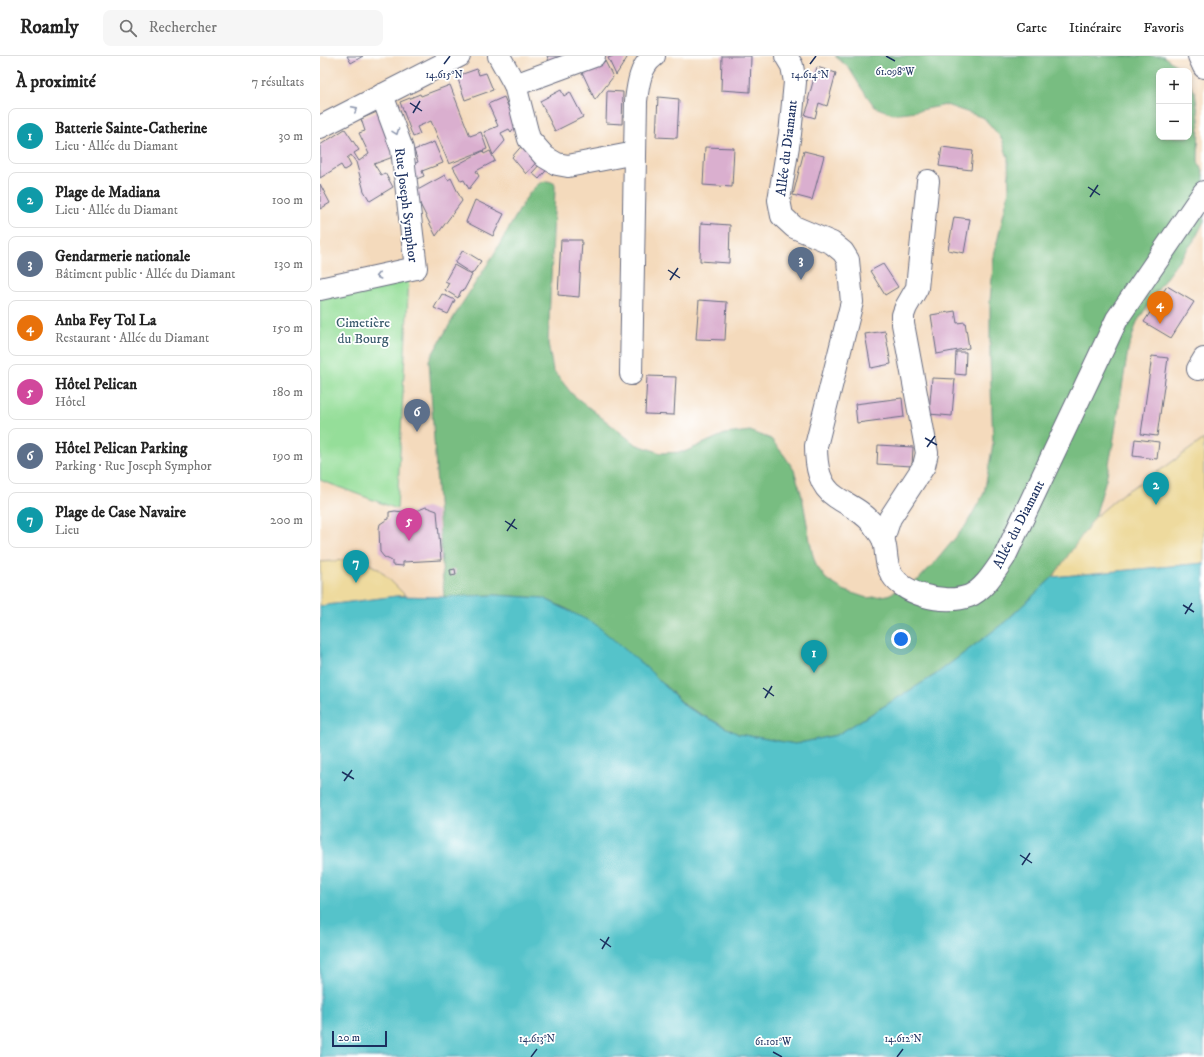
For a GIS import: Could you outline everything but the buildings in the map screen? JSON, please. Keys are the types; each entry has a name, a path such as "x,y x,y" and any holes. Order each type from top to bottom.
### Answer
{"street":[{"path":"320,127 459,56"},
{"path":"499,56 516,85 529,139 544,157 554,163 568,166 635,153"},
{"path":"516,85 594,56"},
{"path":"631,374 636,101 638,82 643,69 654,56"},
{"name":"Allée du Diamant","path":"786,56 792,66 795,82 790,134 779,200 782,216 794,227 832,243 843,252 848,260 852,302 816,446 816,466 825,485 835,497 860,511 872,523 883,539 888,569 896,580 908,589 930,598 950,599 969,596 986,583 1004,558 1117,319 1204,192"},
{"path":"1199,56 1204,67"},
{"name":"Rue Joseph Symphor","path":"320,289 416,268 402,149 382,95"},
{"path":"883,539 890,518 924,466 927,453 903,324 906,307 917,288 928,181"}],"green space":[{"path":"835,56 1163,56 1180,68 1156,68 1156,140 1192,140 1192,87 1195,93 1199,119 1198,161 1204,177 1204,221 1195,239 1165,279 1137,322 1128,350 1113,444 1106,479 1095,517 1053,577 1005,622 935,675 837,735 795,744 738,734 686,706 649,670 569,610 543,598 494,595 444,597 429,360 458,310 494,254 528,195 540,183 547,181 551,182 555,184 555,190 548,343 553,370 572,394 635,444 661,453 684,452 725,434 750,431 771,439 794,470 802,496 812,552 816,565 826,579 843,590 867,598 888,595 918,580 966,525 984,493 993,444 990,301 994,255 1009,191 1008,158 1002,139 984,118 946,105 893,114 875,107 849,68"},
{"name":"Cimetière du Bourg","path":"409,275 397,509 320,480 320,296"}],"sand":[{"path":"1204,439 1204,563 1053,577 1095,517 1122,494 1165,467"},
{"path":"345,560 366,562 380,570 405,595 320,606 320,562"}],"water":[{"path":"1204,563 1204,1057 320,1057 320,606 396,596 444,597 494,595 543,598 595,624 649,670 686,707 738,734 795,744 837,735 935,675 1005,622 1053,577"}],"place":[{"name":"Gendarmerie nationale","path":"801,280"},
{"name":"Anba Fey Tol La","path":"1160,324"},
{"name":"Hôtel Pelican Parking","path":"417,432"},
{"name":"Plage de Madiana","path":"1156,505"},
{"name":"Hôtel Pelican","path":"409,541"},
{"name":"Plage de Case Navaire","path":"356,583"},
{"name":"Batterie Sainte-Catherine","path":"814,673"}]}
